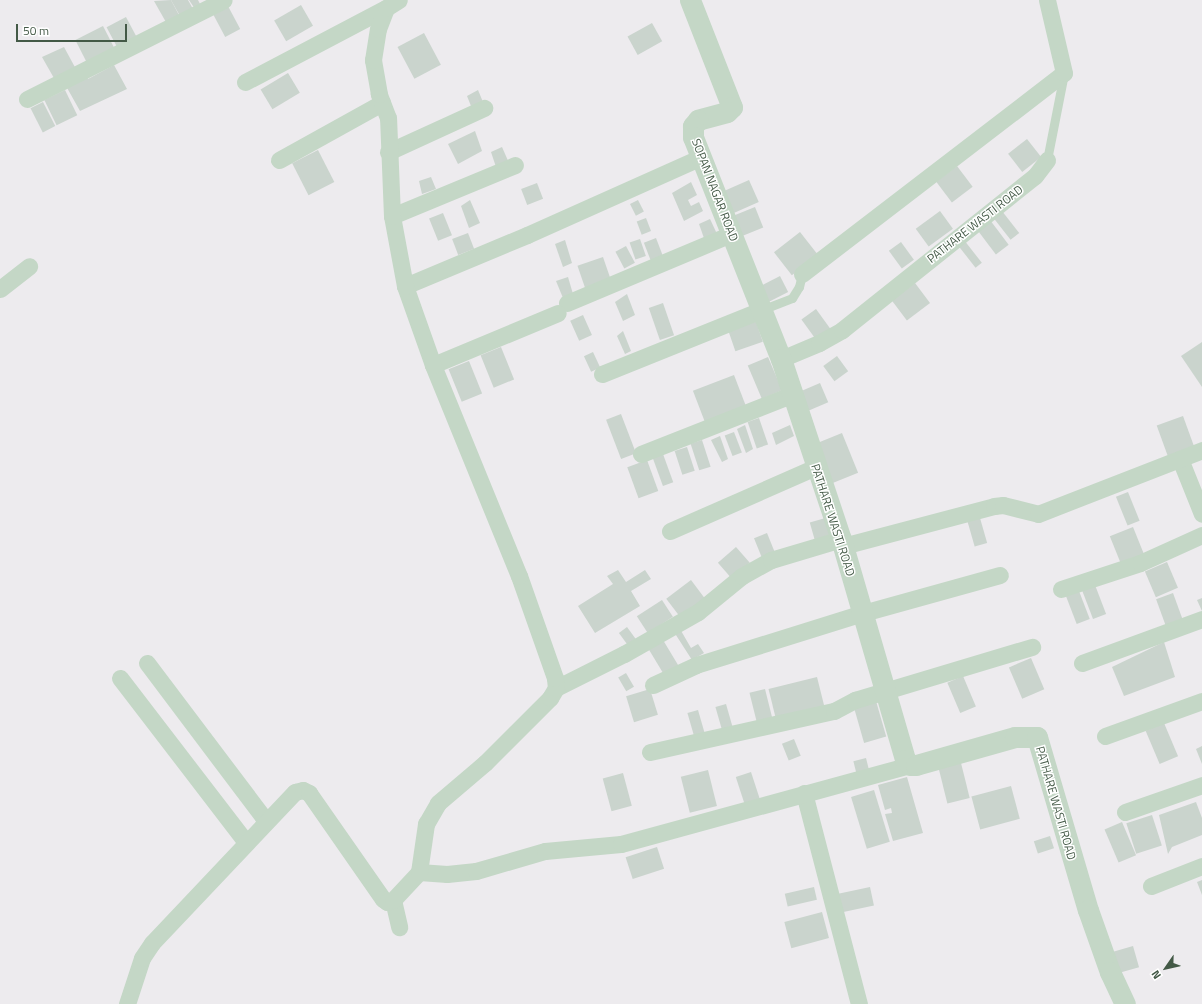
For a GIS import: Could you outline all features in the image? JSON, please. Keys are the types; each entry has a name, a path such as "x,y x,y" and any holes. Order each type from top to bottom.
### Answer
{"street":[{"path":"27,99 224,0"},
{"name":"SOPAN NAGAR ROAD","path":"690,0 732,107 727,112 698,120 693,126 693,137 781,358"},
{"name":"PATHARE WASTI ROAD","path":"1046,0 1064,73"},
{"path":"245,82 393,4"},
{"path":"393,4 378,29 373,60 382,103 388,118 388,152 392,216 404,286 433,365 519,576 555,678 556,688"},
{"path":"802,274 1064,73"},
{"path":"279,160 382,103"},
{"path":"388,152 484,108"},
{"path":"404,286 527,235 701,157"},
{"name":"PATHARE WASTI ROAD","path":"1047,160 1035,176 842,330 819,343 781,358 791,395 842,542 906,760 910,765 1015,737 1037,737 1088,910 1110,972 1125,1004"},
{"path":"392,216 515,165"},
{"path":"433,365 731,234"},
{"path":"0,289 29,266"},
{"path":"602,374 761,310"},
{"path":"641,454 791,395"},
{"path":"127,1004 142,958 152,943 295,792 303,790 309,793 383,899 387,902 392,900 419,872 426,824 438,803 486,763 550,698 556,688 624,654 698,612 742,576 771,560 994,506 1003,505 1038,514 1202,450"},
{"path":"1180,459 1202,514"},
{"path":"670,531 816,467"},
{"path":"1061,589 1140,563 1202,536"},
{"path":"653,685 696,665 863,613 1000,575"},
{"path":"1082,663 1202,619"},
{"path":"650,752 834,711 855,700 886,692 1032,647"},
{"path":"147,663 266,821"},
{"path":"120,678 246,842"},
{"path":"1105,736 1202,701"},
{"path":"419,872 447,874 476,871 545,851 621,844 804,793 863,780 910,765"},
{"path":"1125,812 1202,785"},
{"path":"804,793 859,1004"},
{"path":"1151,886 1202,866"},
{"path":"392,900 399,927"}],"lane":[{"name":"PATHARE WASTI ROAD","path":"1047,160 1064,73"},
{"path":"761,310 792,298 799,288 802,274"}],"building":[{"path":"171,0 188,0 193,9 180,16"},
{"path":"171,0 180,17 167,24 154,1"},
{"path":"189,0 198,0 201,6 195,9"},
{"path":"301,5 313,26 286,41 274,20"},
{"path":"228,6 240,29 225,37 213,14"},
{"path":"126,17 138,40 119,50 107,27"},
{"path":"652,23 662,41 638,55 628,37"},
{"path":"103,26 116,52 89,66 75,40"},
{"path":"424,33 441,65 414,79 398,47"},
{"path":"64,47 77,71 55,80 42,57"},
{"path":"114,65 127,89 80,111 66,86 87,75 88,79"},
{"path":"288,73 300,93 272,109 261,89"},
{"path":"65,90 77,115 57,125 44,100"},
{"path":"478,90 483,102 471,106 467,96"},
{"path":"43,102 55,126 43,132 31,108"},
{"path":"475,131 482,151 458,164 448,144"},
{"path":"1027,139 1041,157 1022,172 1008,154"},
{"path":"502,147 509,163 496,167 491,152"},
{"path":"318,150 334,182 309,195 292,163"},
{"path":"957,166 973,187 952,202 936,182"},
{"path":"431,177 436,189 422,194 419,181"},
{"path":"749,180 759,202 730,215 721,193"},
{"path":"691,182 697,195 688,200 691,206 699,202 703,211 684,221 672,193"},
{"path":"537,183 543,199 527,205 521,189"},
{"path":"470,200 480,223 469,228 461,206"},
{"path":"638,200 644,212 636,216 630,204"},
{"path":"755,207 763,227 737,238 729,217"},
{"path":"940,211 953,229 929,246 916,229"},
{"path":"1002,211 1019,233 1011,240 993,218"},
{"path":"443,213 452,235 438,241 429,219"},
{"path":"646,218 651,231 642,235 637,222"},
{"path":"710,219 718,236 705,241 699,224"},
{"path":"990,220 1009,245 996,254 977,230"},
{"path":"800,232 818,255 792,275 774,252"},
{"path":"468,233 474,249 458,255 452,239"},
{"path":"656,238 663,256 651,260 644,243"},
{"path":"640,239 646,256 635,260 630,243"},
{"path":"565,240 572,263 563,267 555,244"},
{"path":"964,240 982,263 976,268 958,245"},
{"path":"901,242 914,260 902,269 889,251"},
{"path":"626,246 635,263 624,268 615,252"},
{"path":"603,257 611,280 585,288 577,266"},
{"path":"780,276 788,292 764,304 756,288"},
{"path":"568,277 573,294 563,298 556,281"},
{"path":"915,283 930,303 907,320 892,300"},
{"path":"627,294 635,315 623,321 615,302"},
{"path":"663,303 674,335 660,340 649,308"},
{"path":"816,309 833,332 818,343 801,320"},
{"path":"583,315 592,335 579,341 570,321"},
{"path":"755,319 763,342 735,351 728,328"},
{"path":"623,331 631,351 625,354 617,336"},
{"path":"1202,342 1202,387 1181,356"},
{"path":"501,347 514,379 494,388 481,355"},
{"path":"593,352 600,367 591,372 584,356"},
{"path":"837,356 848,371 834,381 823,366"},
{"path":"768,357 782,390 762,399 748,366"},
{"path":"469,361 482,393 462,402 449,369"},
{"path":"734,375 746,407 705,423 693,391"},
{"path":"820,383 828,402 804,412 796,393"},
{"path":"621,414 636,453 621,459 606,420"},
{"path":"1183,416 1196,451 1169,460 1157,426"},
{"path":"759,418 768,444 757,448 748,422"},
{"path":"745,425 753,449 746,453 737,429"},
{"path":"790,425 794,436 776,445 772,433"},
{"path":"734,432 742,453 733,456 725,436"},
{"path":"842,433 858,473 828,485 812,445"},
{"path":"720,436 728,459 722,462 711,440"},
{"path":"702,440 711,467 699,470 691,444"},
{"path":"687,447 695,471 682,475 675,451"},
{"path":"663,454 673,482 663,486 653,458"},
{"path":"647,460 658,491 639,498 627,467"},
{"path":"1128,492 1140,521 1128,526 1116,497"},
{"path":"829,517 835,538 816,544 810,523"},
{"path":"980,518 987,543 975,547 968,522"},
{"path":"1133,527 1145,557 1122,566 1110,536"},
{"path":"767,533 776,555 763,560 754,538"},
{"path":"736,547 750,563 732,579 718,563"},
{"path":"1167,562 1178,588 1156,597 1145,571"},
{"path":"618,570 626,582 645,570 651,579 631,591 640,606 595,633 578,606 613,584 607,576"},
{"path":"691,580 706,600 681,619 666,599"},
{"path":"1095,585 1106,614 1093,619 1082,590"},
{"path":"1079,591 1090,619 1077,624 1066,596"},
{"path":"1173,593 1183,620 1166,626 1156,599"},
{"path":"1202,598 1202,611 1197,600"},
{"path":"662,600 673,617 648,633 637,616"},
{"path":"627,627 638,642 630,648 619,633"},
{"path":"680,629 691,648 698,644 704,653 692,660 674,632"},
{"path":"663,640 679,667 664,675 648,649"},
{"path":"1164,642 1175,677 1124,696 1112,667"},
{"path":"1031,658 1044,689 1022,699 1009,667"},
{"path":"626,673 634,687 626,691 618,678"},
{"path":"963,676 976,706 960,713 947,683"},
{"path":"817,677 825,710 777,722 768,689"},
{"path":"650,689 658,715 634,722 626,696"},
{"path":"765,689 773,721 757,725 749,693"},
{"path":"876,701 886,737 864,743 854,707"},
{"path":"726,704 733,729 723,732 715,707"},
{"path":"698,710 705,734 694,737 687,713"},
{"path":"1164,723 1178,756 1160,764 1146,731"},
{"path":"794,739 801,756 789,761 782,744"},
{"path":"1202,746 1202,764 1196,749"},
{"path":"866,758 870,774 857,777 853,761"},
{"path":"961,763 970,798 947,803 939,769"},
{"path":"708,770 717,806 690,813 681,777"},
{"path":"751,772 760,800 745,805 736,777"},
{"path":"623,773 632,806 612,811 603,778"},
{"path":"907,777 923,833 893,841 885,814 892,813 891,808 885,810 878,785"},
{"path":"1011,786 1020,819 980,829 971,797"},
{"path":"874,790 890,842 867,849 851,797"},
{"path":"1196,802 1202,818 1202,835 1172,847 1168,854 1159,815"},
{"path":"1152,815 1162,845 1136,854 1126,823"},
{"path":"1122,822 1136,855 1119,863 1105,829"},
{"path":"1050,836 1054,848 1038,854 1034,841"},
{"path":"657,847 664,869 633,879 626,857"},
{"path":"1202,880 1202,895 1197,882"},
{"path":"814,887 817,900 788,906 785,894"},
{"path":"870,887 874,906 839,913 835,894"},
{"path":"822,912 829,938 791,948 784,922"},
{"path":"1133,946 1139,967 1115,974 1109,953"}]}
